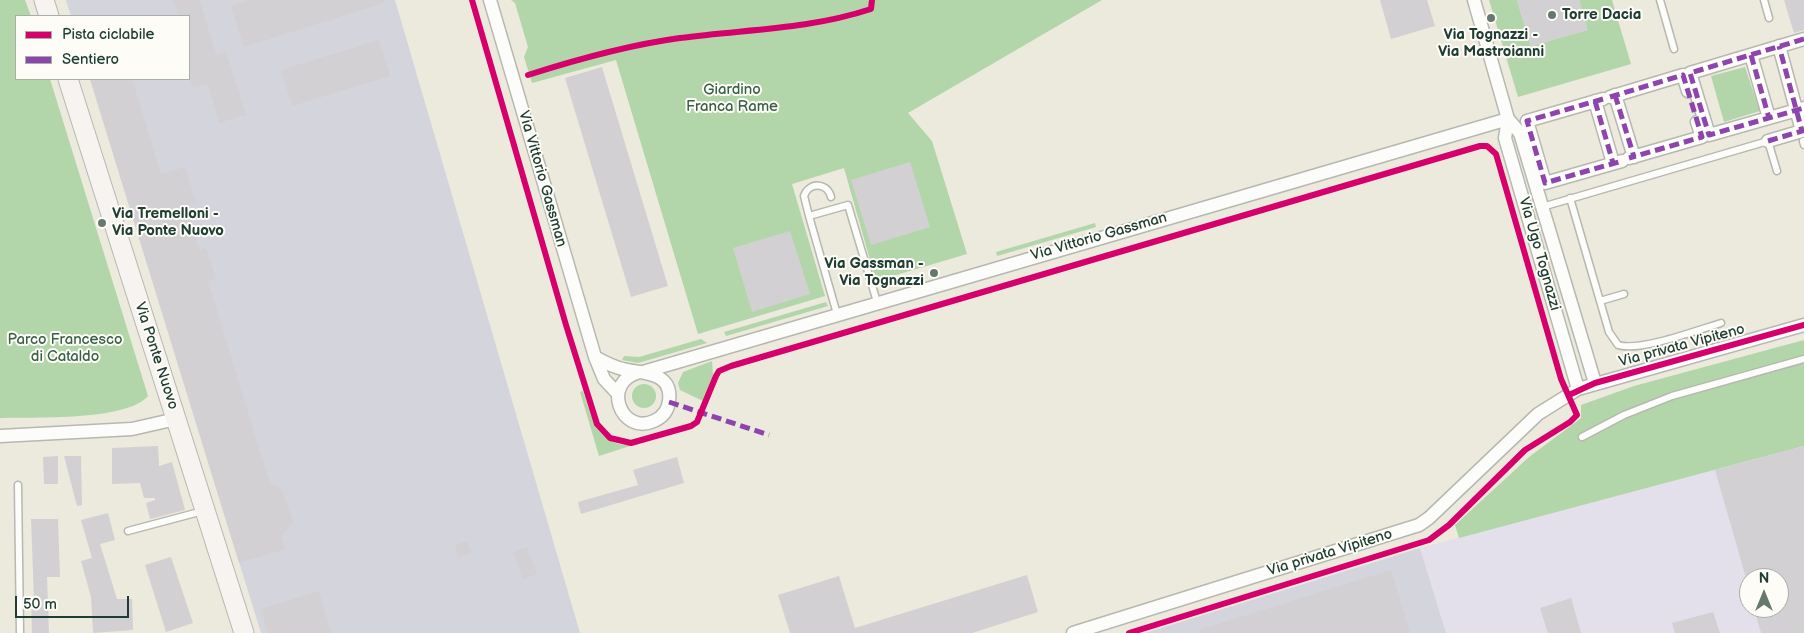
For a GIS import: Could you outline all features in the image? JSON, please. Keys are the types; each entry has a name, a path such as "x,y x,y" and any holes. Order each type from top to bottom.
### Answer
{"street":[{"path":"44,0 49,15"},
{"name":"Via Vittorio Gassman","path":"490,0 595,357 604,378 618,394"},
{"name":"Via Ugo Tognazzi","path":"1474,0 1508,119 1505,138 1578,389"},
{"path":"1800,109 1709,135 1690,73 1804,39"},
{"path":"1768,141 1802,131 1800,109 1779,46"},
{"path":"1751,55 1769,118"},
{"path":"1683,75 1702,137 1545,183 1527,121 1606,98 1683,75"},
{"name":"Via Ponte Nuovo","path":"68,80 244,633"},
{"path":"1606,98 1624,160"},
{"path":"1606,98 1624,160"},
{"name":"Via Vittorio Gassman","path":"595,357 614,367 641,372 655,374 667,385 670,398 667,409 659,419 651,423 638,423 626,417 619,406 618,394 625,379 641,372 1508,119"},
{"name":"Via Ugo Tognazzi","path":"1508,119 1516,126 1520,134 1595,383"},
{"name":"Via privata Vipiteno","path":"1073,633 1418,525 1429,518 1538,414 1578,389 1804,325"},
{"name":"Via Vittorio Gassman","path":"667,385 676,369 691,357"},
{"path":"0,436 132,429 176,419"}],"lane":[{"path":"1660,0 1674,49"},
{"path":"1764,0 1769,18"},
{"path":"1542,206 1768,141 1777,171"},
{"path":"831,197 828,190 821,186 812,186 804,196 837,314"},
{"path":"1570,198 1611,336 1618,345 1624,347 1644,345 1721,323"},
{"path":"809,216 848,205 877,302"},
{"path":"1600,301 1624,294"},
{"path":"1582,437 1629,413 1672,396 1804,358"},
{"path":"18,485 20,633"},
{"path":"128,532 204,510"}],"shaded area":[{"path":"66,0 395,0 580,633 261,633 90,80 190,80 190,15 71,15"},
{"path":"1803,446 1804,633 1446,633 1420,548"},
{"path":"1420,548 1446,633 1145,633"}],"green space":[{"name":"Parco Francesco di Cataldo","path":"0,0 25,0 31,15 15,15 15,80 50,80 148,396 137,404 101,414 0,418"},
{"name":"Giardino Franca Rame","path":"511,0 1102,0 908,113 932,141 967,254 876,281 844,168 792,184 825,296 698,334 616,60 532,83 524,57 528,47 515,3"},
{"path":"1489,0 1517,0 1531,46 1587,30 1579,0 1612,0 1631,64 1518,97"},
{"path":"1745,67 1760,111 1724,122 1711,76"},
{"path":"1095,223 1096,227 997,256 996,252"},
{"path":"826,302 828,306 726,336 724,332"},
{"path":"701,339 707,343 638,363 622,360 624,356 639,357"},
{"path":"1804,340 1804,446 1459,538 1455,525 1529,457 1581,418 1581,405 1634,386"},
{"path":"712,361 713,375 703,401 680,390 678,383 683,372"},
{"path":"644,384 652,388 656,396 652,404 644,408 636,404 632,396 636,388"},
{"path":"583,391 594,421 605,436 621,444 633,445 599,456 580,392"}],"building":[{"path":"173,0 200,0 216,55 226,52 246,115 219,123 208,84 193,88 190,78 190,15 178,15"},
{"path":"249,0 384,0 384,3 244,47 231,6"},
{"path":"1380,0 1427,0 1435,26 1391,39"},
{"name":"Torre Dacia","path":"1517,0 1579,0 1588,30 1531,46"},
{"path":"1784,0 1804,0 1804,30 1794,33"},
{"path":"379,40 390,76 292,106 281,70"},
{"path":"602,67 668,286 631,297 565,78"},
{"path":"90,80 132,80 161,174 185,167 196,203 187,206 200,250 206,248 216,279 208,281 270,484 282,489 293,522 281,537 285,549 239,563"},
{"path":"910,162 930,227 871,245 851,180"},
{"path":"790,231 810,294 752,312 733,248"},
{"path":"158,446 159,466 172,462 185,510 150,519 146,503 155,500 155,498 144,498 140,483 112,484 112,448"},
{"path":"1804,446 1804,633 1761,633 1757,618 1789,618 1789,568 1743,568 1715,470"},
{"path":"58,456 58,484 44,484 43,457"},
{"path":"64,456 81,456 82,505 77,506"},
{"path":"677,457 684,483 581,514 578,502 638,485 633,470"},
{"path":"108,513 115,540 100,544 117,599 132,599 133,630 93,633 91,597 81,561 92,558 81,520"},
{"path":"31,519 58,519 60,577 47,577 49,633 32,633 31,599 34,599"},
{"path":"468,541 472,553 458,557 455,545"},
{"path":"527,547 537,574 523,579 513,552"},
{"path":"171,557 193,623 166,632 145,565"},
{"path":"1391,570 1410,633 1199,633 1199,630"},
{"path":"1027,575 1038,612 972,633 790,633 778,595 839,576 855,628"},
{"path":"319,591 331,633 268,633 261,609"},
{"path":"1571,598 1581,633 1548,633 1540,608"},
{"path":"1713,612 1720,633 1675,633 1672,623"}],"marked path":[{"path":"1804,39 1690,73 1709,135 1804,108"},
{"path":"1768,141 1802,131 1779,46"},
{"path":"1751,55 1769,118"},
{"path":"1610,97 1683,75 1702,137 1629,158"},
{"path":"1615,95 1634,157"},
{"path":"1603,99 1527,121 1545,183 1622,161"},
{"path":"1595,101 1613,163"},
{"path":"669,402 769,435"}],"cycle path":[{"path":"472,0 566,325 597,424 610,438 631,443 691,426 697,422 719,371 731,366 1480,146 1487,146 1496,154 1561,379 1577,415 1570,422 1525,450 1449,525 1429,540 1129,633"},
{"path":"528,75 566,63 641,44 800,25 847,16 871,9 872,0"},
{"path":"1569,395 1595,383 1804,325"}],"place":[{"name":"Torre Dacia","path":"1552,15"},
{"name":"Via Tognazzi - Via Mastroianni","path":"1491,18"},
{"name":"Via Tremelloni - Via Ponte Nuovo","path":"102,223"},
{"name":"Via Gassman - Via Tognazzi","path":"934,273"}]}
